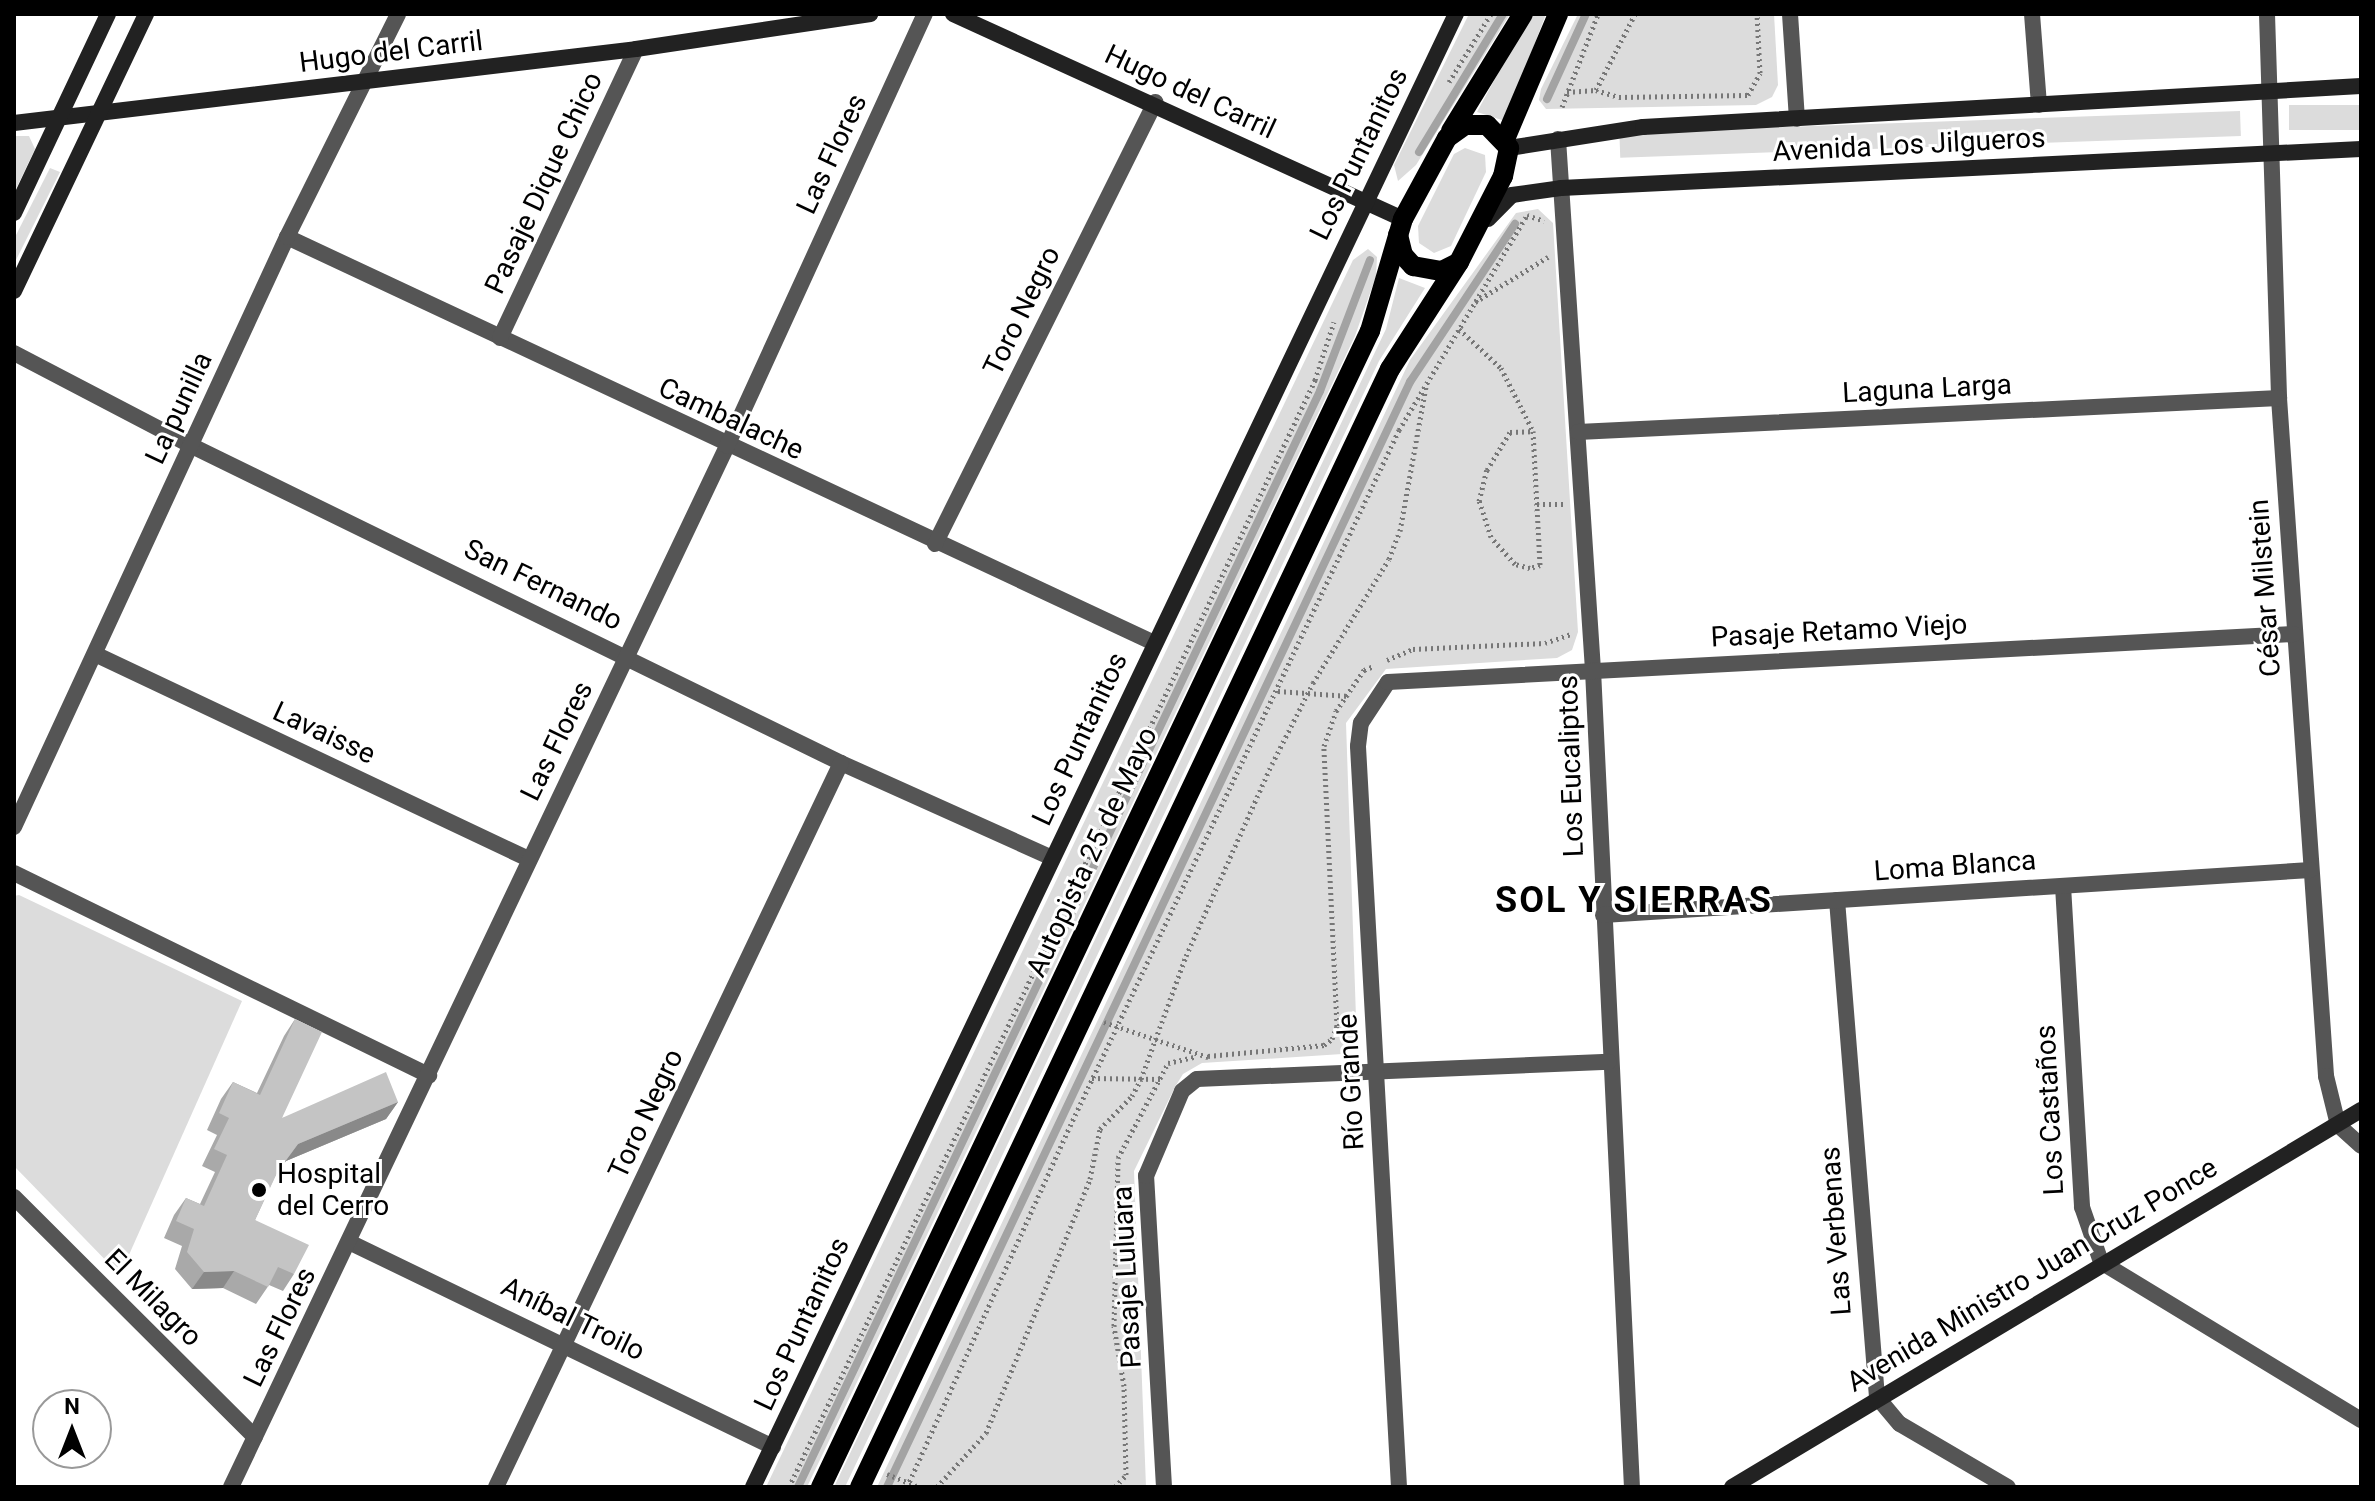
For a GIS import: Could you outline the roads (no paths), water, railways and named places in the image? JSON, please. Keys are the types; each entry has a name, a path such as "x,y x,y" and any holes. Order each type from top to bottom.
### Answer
{"main road":[{"path":"1447,138 1523,14"},
{"path":"860,1487 1390,369 1459,262 1503,176 1507,144 1558,14"},
{"path":"1447,138 1476,123 1507,144"},
{"name":"Autopista 25 de Mayo","path":"821,1487 1370,331 1401,227 1447,138"},
{"path":"1401,227 1403,255 1413,266 1442,271 1459,262"}],"street":[{"path":"14,213 108,14"},
{"path":"14,291 146,14"},
{"name":"La punilla","path":"14,827 97,655 287,237 398,14"},
{"name":"Hugo del Carril","path":"14,123 636,49 870,14"},
{"name":"Las Flores","path":"231,1487 727,446 925,14"},
{"name":"Hugo del Carril","path":"953,14 1155,102 1364,203 1401,227"},
{"name":"Los Puntanitos","path":"753,1487 1456,14"},
{"path":"1790,14 1797,119"},
{"path":"2032,14 2039,105"},
{"name":"César Milstein","path":"2267,14 2279,398 2294,634 2326,1076 2338,1125"},
{"name":"Pasaje Dique Chico","path":"500,338 636,49"},
{"name":"Avenida Los Jilgueros","path":"1507,144 1643,127 2361,86"},
{"name":"Toro Negro","path":"935,544 1155,102"},
{"name":"Los Eucaliptos","path":"1558,139 1593,670 1609,1062 1632,1487"},
{"name":"Avenida Los Jilgueros","path":"1476,232 1512,195 1561,188 2361,149"},
{"name":"Cambalache","path":"287,237 935,544 1154,643"},
{"name":"San Fernando","path":"14,353 190,445 628,655 841,763 1052,858"},
{"name":"Laguna Larga","path":"1578,432 2279,398"},
{"name":"Pasaje Retamo Viejo","path":"1388,682 2294,634"},
{"name":"Lavaisse","path":"97,655 529,859"},
{"name":"Río Grande","path":"1388,682 1361,723 1358,746 1399,1487"},
{"name":"Toro Negro","path":"496,1487 841,763"},
{"name":"Loma Blanca","path":"1603,915 2311,870"},
{"path":"14,873 429,1075"},
{"name":"Los Castaños","path":"2063,886 2082,1207 2101,1262"},
{"name":"Las Verbenas","path":"1837,900 1877,1397"},
{"path":"1377,1071 1609,1062"},
{"name":"Pasaje Luluara","path":"1164,1487 1146,1176 1182,1091 1197,1079 1377,1071"},
{"name":"Avenida Ministro Juan Cruz Ponce","path":"1732,1487 2101,1262 2361,1110"},
{"path":"2338,1125 2361,1146"},
{"name":"El Milagro","path":"14,1197 255,1437"},
{"name":"Aníbal Troilo","path":"349,1242 566,1343 773,1447"},
{"path":"2101,1262 2361,1420"},
{"path":"1877,1397 1900,1424 2008,1487"}],"waterway":[{"path":"1419,152 1503,14"},
{"path":"1547,99 1586,14"},
{"path":"887,1487 1410,382 1515,224"},
{"path":"798,1487 1320,391 1370,260"}],"place":[{"name":"Hospital del Cerro","path":"259,1190"}],"district":[{"name":"SOL Y SIERRAS","path":"1634,901"}]}
